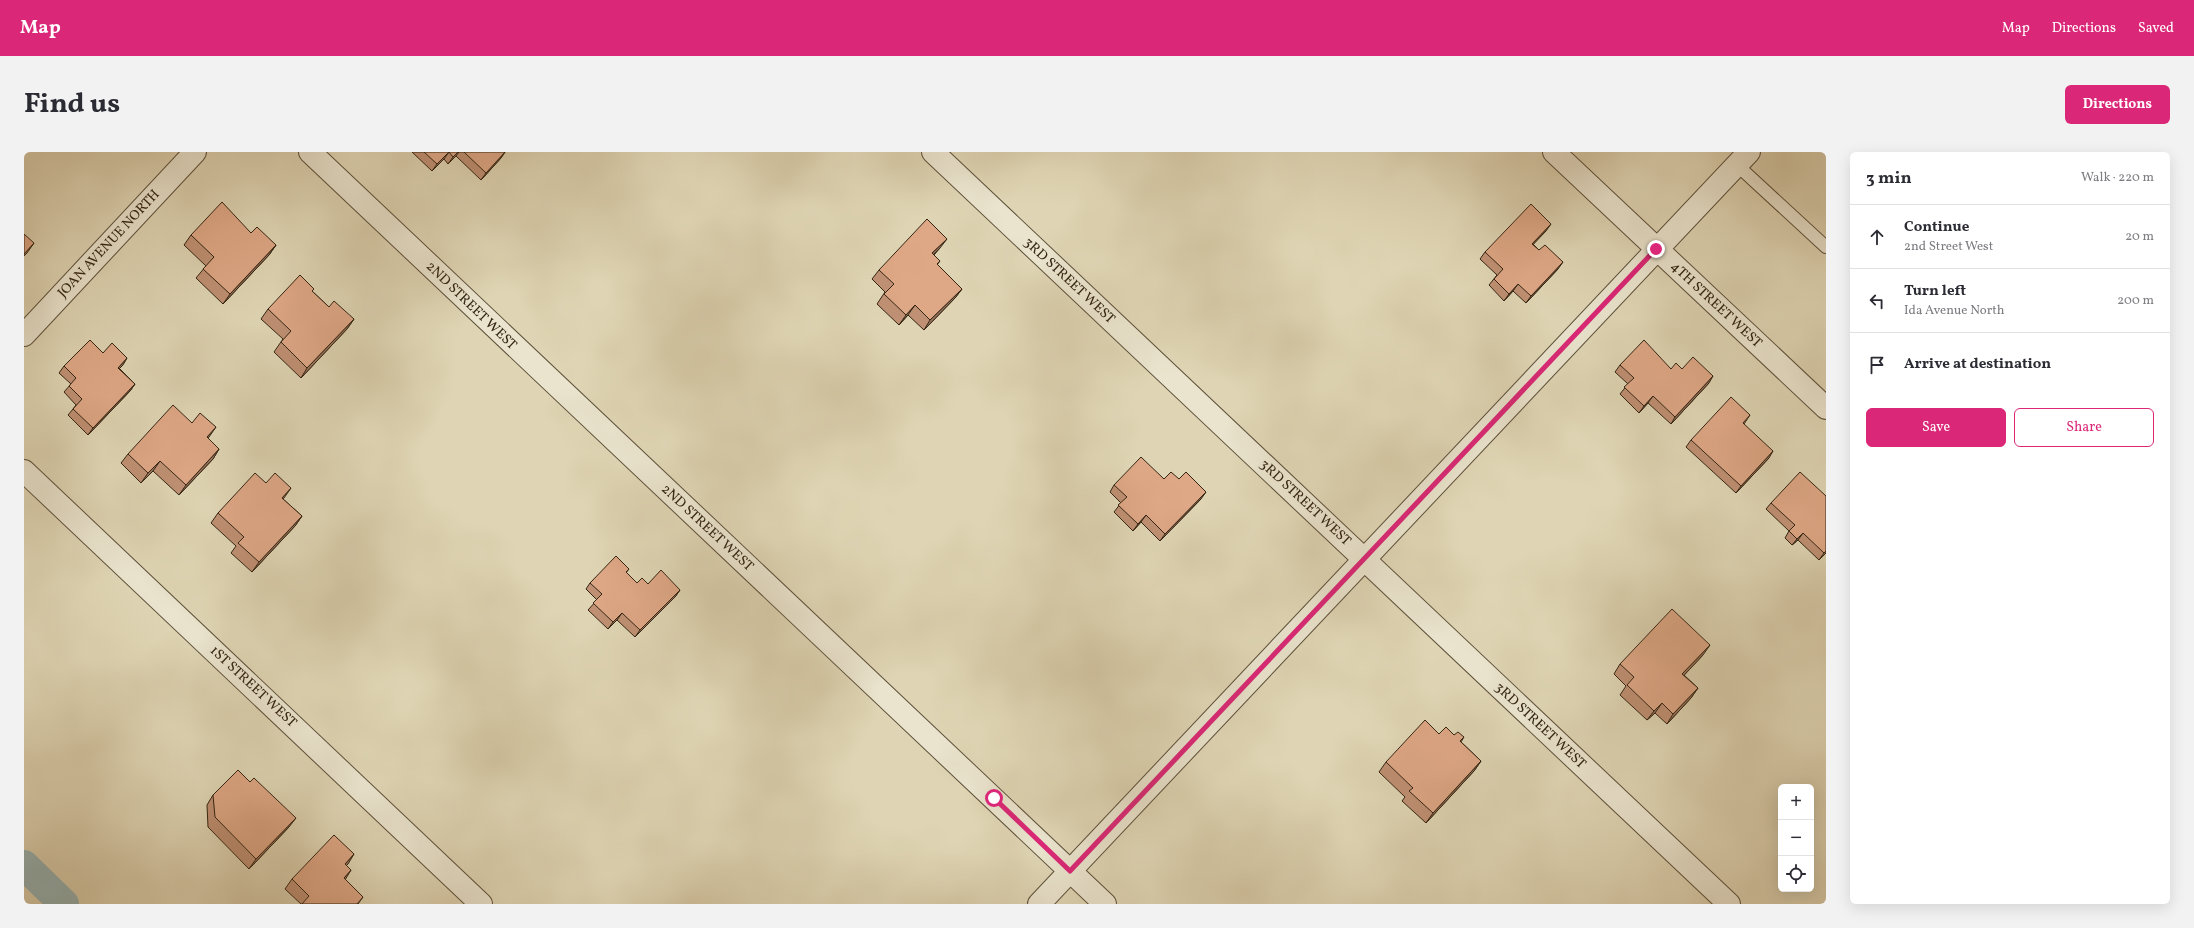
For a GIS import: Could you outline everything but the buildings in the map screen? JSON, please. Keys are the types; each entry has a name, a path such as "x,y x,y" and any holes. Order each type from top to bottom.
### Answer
{"street":[{"name":"JOAN AVENUE NORTH","path":"24,335 195,152"},
{"name":"2ND STREET WEST","path":"310,152 1105,904"},
{"name":"3RD STREET WEST","path":"933,152 1729,904"},
{"name":"4TH STREET WEST","path":"1554,152 1826,408"},
{"path":"1039,904 1743,158"},
{"name":"1ST STREET WEST","path":"24,471 481,904"}],"lane":[{"path":"1743,158 1826,247"}],"waterway":[{"path":"24,865 64,904"}],"route":[{"path":"994,798 1070,871 1656,249"}]}
